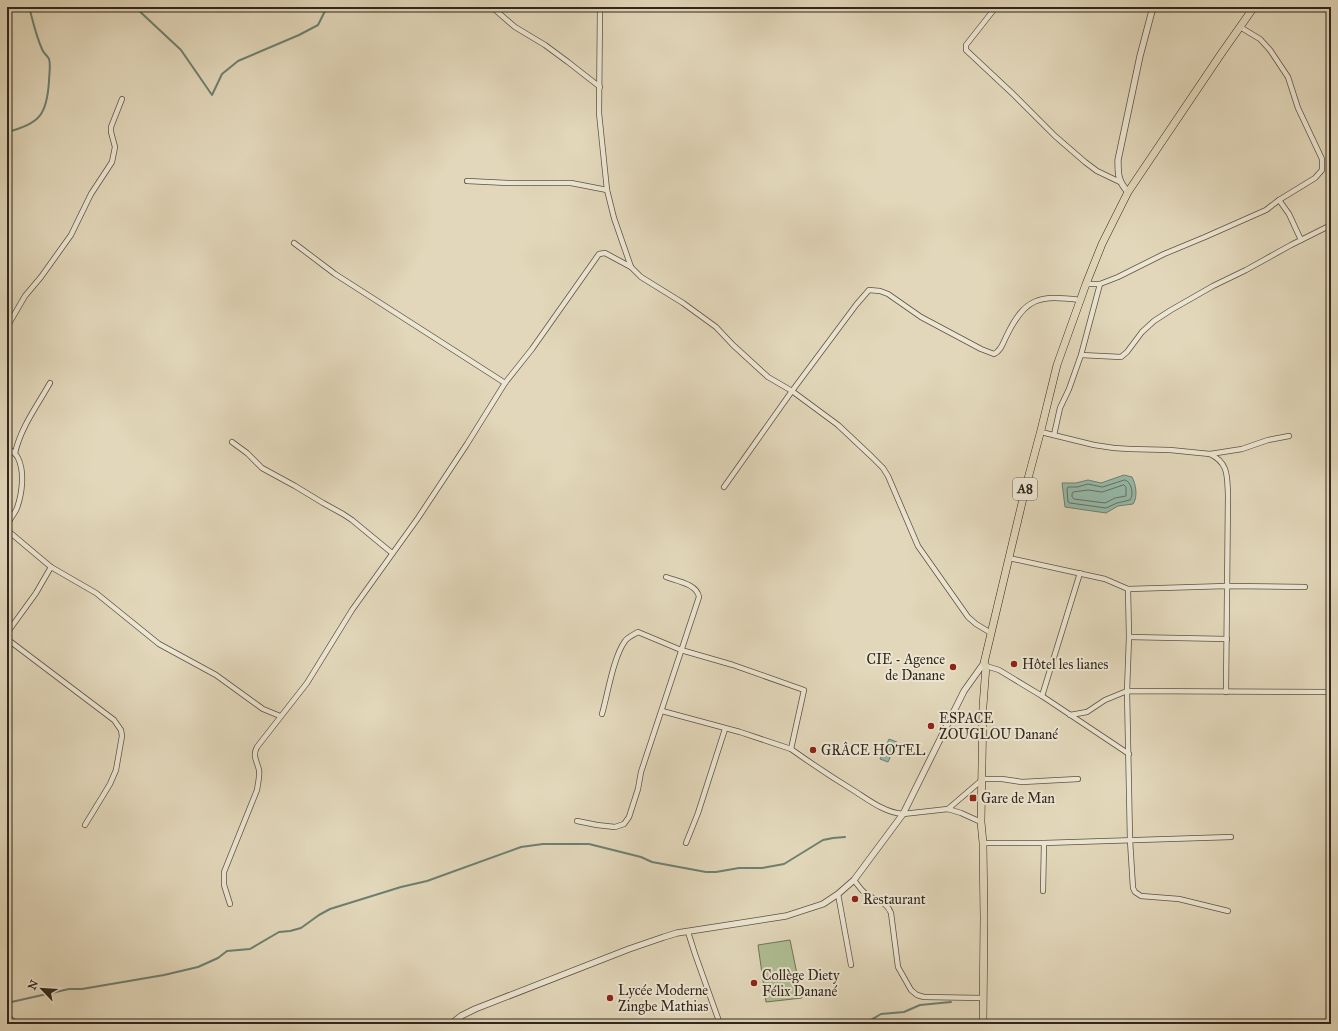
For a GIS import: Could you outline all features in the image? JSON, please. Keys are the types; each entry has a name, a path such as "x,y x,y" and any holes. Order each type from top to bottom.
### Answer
{"main road":[{"name":"A8","path":"982,1024 984,918 983,843 981,822 985,665 1008,558 1057,365 1102,244 1128,192 1254,7"}],"street":[{"path":"600,7 599,113 607,190 614,218 631,267"},
{"path":"996,7 966,45 966,50 1014,94 1055,136 1097,171 1120,182 1128,192"},
{"path":"1120,182 1118,160 1140,56 1153,7"},
{"path":"493,8 515,27 545,45 600,87"},
{"path":"1086,284 1100,284 1118,277 1164,254 1266,210 1279,200 1315,178 1322,170 1322,159 1298,108 1288,77 1270,50 1260,39 1240,27"},
{"path":"7,327 25,296 65,244 91,194 112,162 115,147 110,132 122,99"},
{"path":"467,181 508,183 571,183 607,190"},
{"path":"1279,200 1289,214 1301,240"},
{"path":"1081,355 1121,357 1127,352 1142,332 1154,321 1171,310 1213,286 1331,225"},
{"path":"294,243 336,274 505,383"},
{"path":"230,904 224,885 224,872 257,790 259,770 254,756 255,750 307,683 352,610 418,518 505,383 532,349 599,254 605,254 631,267 641,277 683,303 705,319 764,373 774,381 792,391 838,425 865,450 883,468 892,484 918,546 965,612 976,624 991,633"},
{"path":"1054,435 1060,408 1069,389 1081,355 1100,284"},
{"path":"724,487 792,391 856,305 869,290 880,291 888,294 922,317 981,349 994,354 1001,348 1014,320 1036,300 1048,297 1058,297 1080,300"},
{"path":"15,453 25,424 50,383"},
{"path":"1041,432 1094,445 1114,448 1170,450 1210,454 1242,449 1268,440 1289,436"},
{"path":"232,442 247,453 262,468 352,520 392,553"},
{"path":"7,448 15,453 21,470 20,496 14,513 7,524"},
{"path":"1210,454 1221,461 1226,472 1228,495 1226,692"},
{"path":"7,530 51,567 96,593 159,644 216,675 263,709 280,716"},
{"path":"1008,558 1110,580 1128,589 1227,586 1305,587"},
{"path":"7,633 36,593 51,567"},
{"path":"1042,696 1080,573"},
{"path":"577,821 612,827 619,826 627,821 632,810 641,772 699,597 699,593 694,588 666,577"},
{"path":"1128,589 1129,637 1127,691 1130,840 1133,888 1136,894 1141,896 1180,899 1228,911"},
{"path":"602,714 615,666 622,647 628,638 638,632 681,650 733,665 804,690 791,749"},
{"path":"1129,637 1227,639"},
{"path":"7,639 111,718 122,733 122,741 116,770 110,784 85,825"},
{"path":"451,1024 461,1016 475,1009 621,952 677,933 786,916 823,904 838,894 854,880 903,814 964,691 985,665 999,670 1042,696 1129,754"},
{"path":"1070,715 1086,712 1105,700 1127,691 1331,692"},
{"path":"662,711 750,735 791,749 817,768 871,802 891,812 903,814 948,809 981,822"},
{"path":"686,843 698,813 725,729"},
{"path":"948,809 983,779 1002,779 1022,782 1078,780"},
{"path":"983,843 1044,843 1231,837"},
{"path":"1043,891 1044,843"},
{"path":"854,880 865,893 884,903 888,907 891,913 898,967 911,990 915,994 924,997 983,998"},
{"path":"838,894 851,965"},
{"path":"688,932 720,1024"},
{"path":"7,1016 15,1024"}],"shaded area":[{"path":"790,940 802,998 766,1002 758,945"}],"water":[{"path":"1124,475 1132,477 1135,483 1136,494 1133,504 1118,506 1106,513 1065,507 1062,483 1076,483 1088,480 1101,483"},
{"path":"889,739 897,742 888,762 880,759"}],"waterway":[{"path":"7,132 27,125 40,116 44,110 48,92 50,61 36,34 29,7"},
{"path":"135,7 181,50 212,95 222,74 238,61 299,35 318,25 327,7"},
{"path":"7,1003 69,989 82,989 164,975 198,967 218,958 227,951 250,949 279,932 301,928 330,909 401,887 427,881 521,847 543,844 589,844 641,857 652,862 706,872 716,872 739,868 762,868 784,864 823,840 845,837"},
{"path":"864,1024 881,1014 904,1012 920,1005 951,1002"}],"place":[{"name":"Hôtel les lianes","path":"1014,664"},
{"name":"CIE - Agence de Danane","path":"953,667"},
{"name":"ESPACE ZOUGLOU Danané","path":"931,726"},
{"name":"GRÂCE HOTEL","path":"813,750"},
{"name":"Gare de Man","path":"973,798"},
{"name":"Restaurant","path":"855,899"},
{"name":"Collège Diety Félix Danané","path":"754,983"},
{"name":"Lycée Moderne Zingbe Mathias","path":"610,998"}]}
